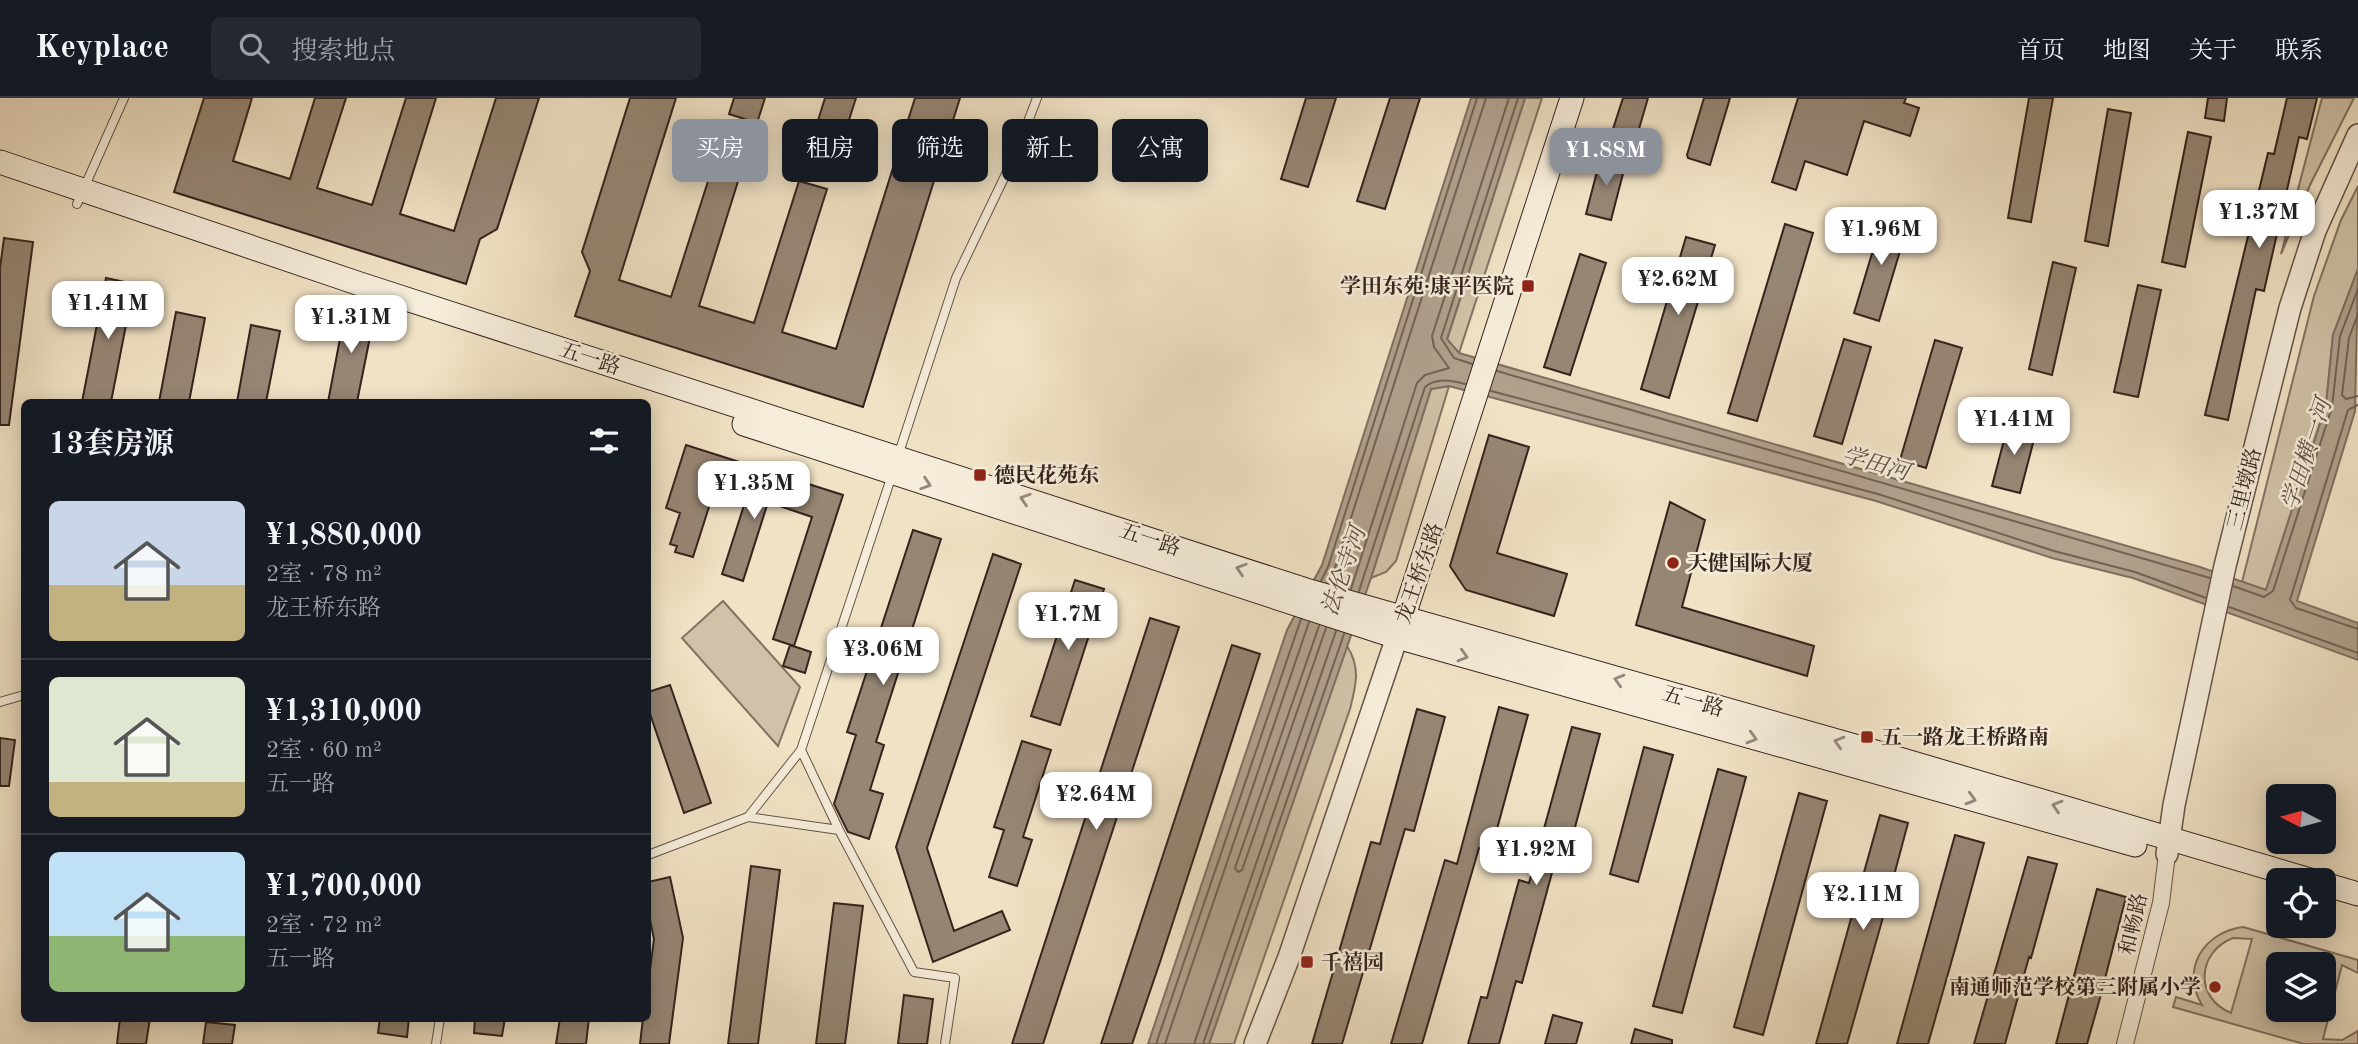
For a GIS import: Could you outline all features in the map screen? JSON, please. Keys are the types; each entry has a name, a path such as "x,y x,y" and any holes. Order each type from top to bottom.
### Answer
{"main road":[{"name":"龙王桥东路","path":"1400,629 1475,405 1572,98"},
{"name":"五一路","path":"0,162 80,198"},
{"name":"五一路","path":"0,178 80,198 1400,629 2168,847 2266,870"},
{"name":"五一路","path":"2168,847 2266,882"},
{"path":"2336,888 2358,894"},
{"path":"2336,903 2358,909"}],"street":[{"name":"三里墩路","path":"2168,847 2225,566 2290,308 2315,231 2358,135"},
{"name":"龙王桥东路","path":"1255,1044 1289,957 1400,629"},
{"name":"和畅路","path":"2124,1044 2161,903 2168,847"}],"lane":[{"path":"80,198 124,98"},
{"path":"748,817 802,750 956,278 1016,153 1037,98"},
{"path":"0,702 21,696"},
{"path":"802,750 839,830 914,972 956,978 946,1044"},
{"path":"651,854 748,817 839,830"},
{"path":"436,1044 439,1022"}],"shaded area":[{"path":"1525,98 1542,98 1459,353 1447,340"},
{"path":"2322,98 2354,98 2310,185 2281,254"},
{"path":"2358,186 2358,269 2333,335 2326,405 2266,590 2242,582 2314,296 2341,220"},
{"path":"1449,386 1396,561 1386,572 1371,578 1431,389"},
{"path":"723,601 800,687 778,746 682,638"},
{"path":"1347,646 1356,669 1350,709 1234,1044 1209,1044"},
{"path":"2243,927 2266,934 2266,938 2281,938 2330,952 2266,952 2266,1022 2327,1022 2323,1039 2342,1040 2358,1031 2358,1044 2304,1044 2173,1007 2176,997 2202,1005 2196,992 2195,966 2207,944 2217,936","holes":["2233,938 2252,939 2231,1013 2211,997 2206,986 2207,964 2212,954"]},
{"path":"2336,954 2358,960 2358,973 2342,965 2336,988"}],"water":[{"name":"法伦寺河","path":"1471,98 1525,98 1447,339 1459,353 2200,567 2266,590 2326,405 2333,335 2358,269 2355,411 2297,601 2358,623 2358,660 2133,578 2052,558 1876,501 1449,386 1431,389 1371,578 1209,1044 1148,1044 1287,630 1322,565"}],"building":[{"path":"204,98 252,98 233,161 290,179 315,98 346,98 317,188 372,205 406,98 436,98 400,214 454,231 496,98 539,98 497,229 480,239 466,284 174,192"},
{"path":"630,98 676,98 619,280 671,297 708,182 738,182 699,306 754,323 799,182 827,189 782,332 836,349 892,171 892,182 934,182 863,407 575,316 590,271 582,252"},
{"path":"734,98 765,98 758,119 745,119 729,114"},
{"path":"825,98 856,98 849,119 818,119"},
{"path":"915,98 960,98 953,119 908,119"},
{"path":"1306,98 1336,98 1308,187 1281,179"},
{"path":"1390,98 1420,98 1385,209 1357,201"},
{"path":"1623,98 1648,98 1636,139 1612,132"},
{"path":"1704,98 1730,98 1710,165 1688,158 1687,155"},
{"path":"1798,98 1906,98 1904,103 1919,108 1910,136 1864,121 1847,175 1805,161 1796,190 1772,182"},
{"path":"2029,98 2053,98 2031,222 2008,218"},
{"path":"2208,98 2227,98 2224,121 2205,118"},
{"path":"2287,98 2317,98 2307,139 2299,137 2264,291 2256,289 2228,420 2205,415 2268,153 2274,154"},
{"path":"2108,109 2131,113 2108,246 2085,241"},
{"path":"2188,132 2211,137 2185,267 2162,262"},
{"path":"1601,156 1626,162 1611,220 1586,214"},
{"path":"1884,214 1909,221 1879,321 1854,313"},
{"path":"1785,224 1813,233 1757,421 1728,413"},
{"path":"1686,237 1715,245 1669,398 1641,389"},
{"path":"4,238 33,242 9,425 0,425 0,268"},
{"path":"1580,254 1606,263 1570,375 1544,367"},
{"path":"2053,262 2076,268 2052,375 2029,369"},
{"path":"106,278 134,284 112,399 83,399"},
{"path":"2138,285 2161,290 2138,397 2114,392"},
{"path":"346,307 375,312 358,399 329,399"},
{"path":"176,312 205,318 190,399 160,399"},
{"path":"251,325 280,331 267,399 238,399"},
{"path":"1844,339 1871,347 1842,444 1814,436"},
{"path":"1935,340 1962,348 1926,468 1900,460"},
{"path":"2009,421 2037,428 2020,493 1992,486"},
{"path":"1489,435 1529,447 1497,553 1567,574 1554,616 1466,590 1450,566"},
{"path":"686,445 843,495 794,646 773,639 812,517 768,502 743,581 722,574 747,496 716,485 693,557 675,552 677,546 670,544 680,513 666,508"},
{"path":"1670,502 1705,520 1682,607 1814,646 1807,676 1636,625"},
{"path":"913,530 941,539 876,742 884,745 870,790 883,794 869,839 848,832 834,804 856,735 847,732"},
{"path":"993,554 1021,564 927,848 954,931 1002,911 1010,930 933,962 896,847"},
{"path":"1075,580 1104,589 1060,725 1031,716"},
{"path":"1150,618 1179,627 1043,1044 1012,1044"},
{"path":"790,645 811,652 805,673 783,666"},
{"path":"1232,645 1260,654 1160,962 1132,1044 1101,1044"},
{"path":"670,685 711,803 684,813 651,717 651,691"},
{"path":"1499,707 1528,715 1491,851 1479,848 1422,1044 1391,1044 1445,860 1457,864"},
{"path":"1417,709 1445,717 1414,831 1405,829 1342,1044 1312,1044 1371,842 1380,844"},
{"path":"1572,727 1600,734 1563,872 1553,869 1522,983 1516,981 1499,1044 1468,1044 1481,997 1487,998 1519,880 1529,883"},
{"path":"0,738 15,740 9,786 0,786"},
{"path":"1022,741 1051,750 1023,837 1032,840 1017,886 989,877 1004,830 994,827"},
{"path":"1644,747 1673,755 1638,882 1610,874"},
{"path":"1718,769 1746,777 1682,1013 1653,1006"},
{"path":"1799,793 1827,801 1763,1035 1734,1027"},
{"path":"1880,815 1908,823 1880,928 1847,1044 1816,1044"},
{"path":"1955,835 1984,843 1955,949 1928,1044 1897,1044"},
{"path":"2028,857 2057,864 2031,958 2029,957 2005,1044 1974,1044"},
{"path":"751,866 780,870 758,1044 728,1044"},
{"path":"670,877 683,938 669,1044 640,1044 643,1022 651,1022 651,962 654,939 651,924 651,881"},
{"path":"2097,889 2126,897 2100,998 2087,1044 2056,1044"},
{"path":"834,903 863,906 845,1044 816,1044"},
{"path":"904,995 933,999 927,1044 898,1044"},
{"path":"1553,1015 1582,1023 1576,1044 1545,1044"},
{"path":"120,1022 149,1022 146,1044 117,1044"},
{"path":"206,1022 235,1025 232,1044 203,1044"},
{"path":"379,1022 409,1022 407,1037 378,1033"},
{"path":"475,1022 504,1022 502,1036 474,1033"},
{"path":"559,1022 589,1022 586,1044 556,1044"},
{"path":"1635,1029 1672,1040 1672,1044 1631,1044"}],"place":[{"name":"学田东苑·康平医院","path":"1528,286"},
{"name":"德民花苑东","path":"980,475"},
{"name":"天健国际大厦","path":"1673,563"},
{"name":"五一路龙王桥路南","path":"1867,737"},
{"name":"千禧园","path":"1307,962"},
{"name":"南通师范学校第三附属小学","path":"2215,987"}],"water label":[{"name":"学田横一河","path":"2306,454"},
{"name":"学田河","path":"1876,463"}]}
